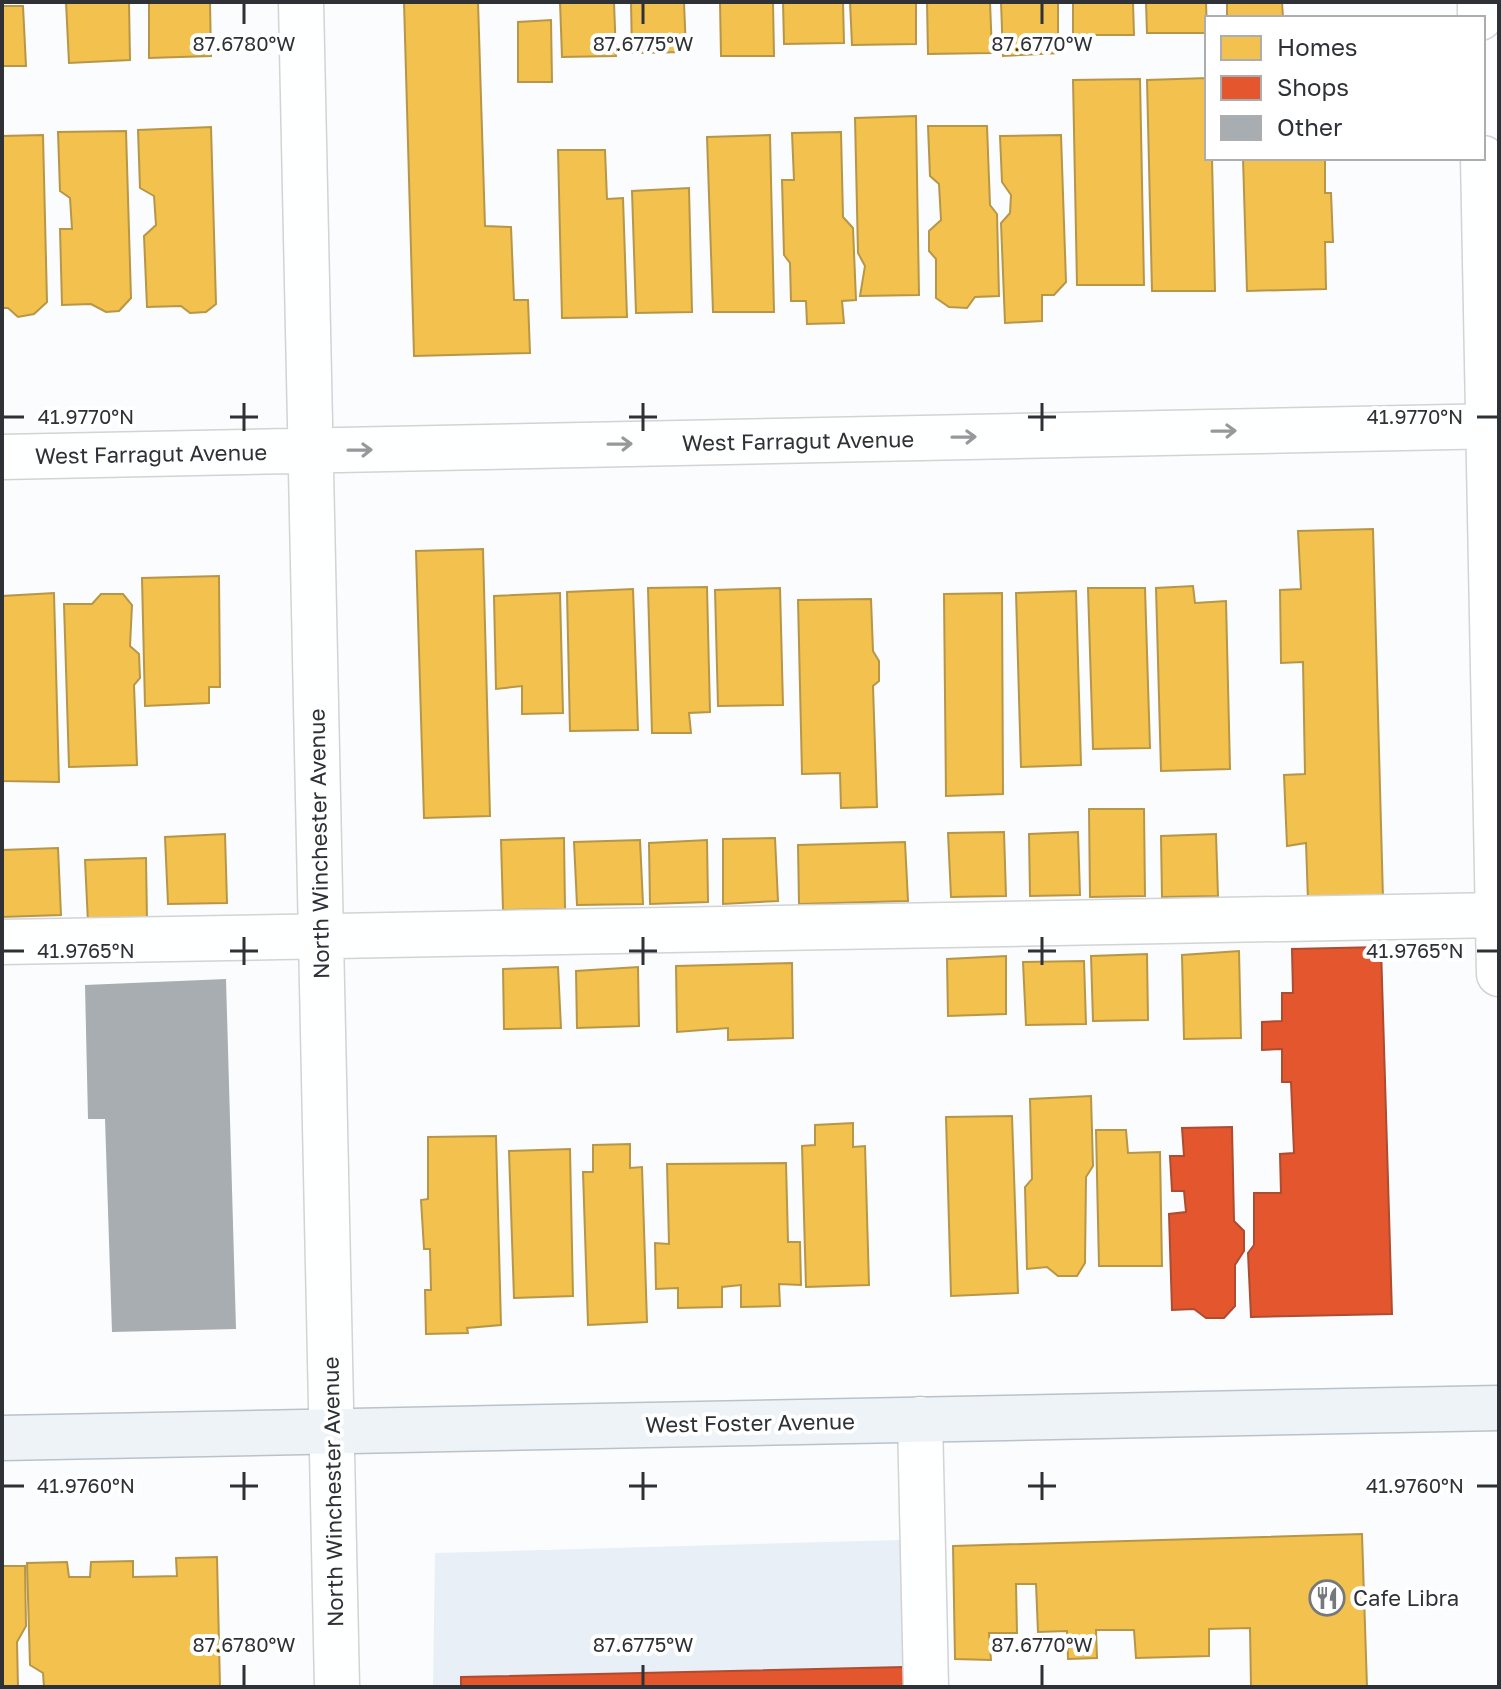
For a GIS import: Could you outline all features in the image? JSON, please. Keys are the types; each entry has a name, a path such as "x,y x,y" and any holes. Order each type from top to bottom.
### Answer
{"main road":[{"name":"West Foster Avenue","path":"2,1438 1499,1408"}],"street":[{"name":"North Winchester Avenue","path":"301,2 337,1687"},
{"path":"1483,160 1494,426 1499,974"},
{"name":"West Farragut Avenue","path":"2,457 1494,426"},
{"path":"2,942 1498,915"},
{"path":"920,1419 926,1687"}],"shaded area":[{"path":"900,1540 904,1687 433,1687 435,1553"}],"building: Homes":[{"path":"66,2 129,2 130,60 69,63"},
{"path":"149,2 210,2 211,56 149,58"},
{"path":"404,2 478,2 485,226 511,227 514,300 528,300 530,353 414,356"},
{"path":"560,2 614,2 616,56 562,57"},
{"path":"631,2 684,2 686,52 632,53"},
{"path":"720,2 773,2 774,56 721,56"},
{"path":"783,2 843,2 844,43 784,44"},
{"path":"850,2 916,2 916,44 852,45"},
{"path":"927,2 990,2 992,53 928,54"},
{"path":"1001,2 1058,2 1058,53 1003,56"},
{"path":"1073,2 1133,2 1134,35 1073,35"},
{"path":"1146,2 1206,2 1205,33 1147,33"},
{"path":"1227,2 1282,2 1283,16 1227,16"},
{"path":"2,6 23,6 26,66 2,66"},
{"path":"551,20 552,82 518,82 518,22"},
{"path":"1205,78 1205,160 1212,160 1215,291 1152,291 1147,80"},
{"path":"1140,79 1144,285 1077,285 1073,80"},
{"path":"916,116 919,295 860,296 865,266 858,253 855,118"},
{"path":"928,126 987,126 990,205 997,214 999,296 975,297 967,308 949,307 936,298 936,259 929,251 929,231 941,220 939,184 930,176"},
{"path":"211,127 216,304 206,312 190,313 181,306 147,307 144,236 156,225 154,196 140,188 138,130"},
{"path":"126,131 131,298 119,311 106,312 91,304 62,305 60,229 72,229 70,198 60,191 58,132"},
{"path":"841,132 843,217 853,228 856,300 842,301 844,323 807,324 806,301 791,301 790,263 784,255 782,180 794,180 792,133"},
{"path":"43,135 47,302 34,314 18,317 8,308 2,308 2,136"},
{"path":"770,135 774,312 713,312 707,137"},
{"path":"1061,135 1066,282 1054,295 1042,295 1042,321 1005,323 1001,223 1010,213 1011,195 1002,182 1000,136"},
{"path":"558,150 605,150 607,199 623,198 627,317 562,318"},
{"path":"1243,160 1325,160 1325,193 1331,193 1333,242 1325,242 1326,289 1247,291"},
{"path":"689,188 692,312 636,313 632,191"},
{"path":"1373,529 1383,899 1308,901 1306,843 1287,846 1284,775 1305,774 1303,662 1281,663 1280,590 1301,589 1298,531"},
{"path":"483,549 490,816 424,818 416,551"},
{"path":"219,576 220,687 209,687 209,703 145,706 142,578"},
{"path":"1193,586 1195,603 1226,601 1230,769 1161,771 1156,588"},
{"path":"707,587 710,712 689,713 691,733 652,733 648,588"},
{"path":"780,588 783,705 718,706 715,590"},
{"path":"1088,588 1145,588 1150,748 1093,749"},
{"path":"633,589 638,730 570,731 567,592"},
{"path":"1076,591 1081,765 1021,767 1016,593"},
{"path":"54,593 59,782 2,781 2,596"},
{"path":"560,593 563,713 522,714 522,686 496,689 494,596"},
{"path":"1002,593 1003,794 946,796 944,594"},
{"path":"101,594 123,594 132,605 130,646 139,654 140,678 134,685 137,765 69,767 64,604 92,604"},
{"path":"871,599 873,651 879,661 879,681 873,686 877,807 841,808 840,773 802,774 798,600"},
{"path":"1089,809 1144,809 1145,896 1090,897"},
{"path":"1004,832 1006,896 951,897 948,833"},
{"path":"1078,832 1080,895 1030,896 1029,834"},
{"path":"225,834 227,903 168,904 165,837"},
{"path":"1216,834 1218,896 1162,897 1161,836"},
{"path":"564,838 565,909 503,910 501,840"},
{"path":"775,838 778,901 723,904 723,839"},
{"path":"640,840 643,904 577,905 574,842"},
{"path":"707,840 708,902 650,904 649,843"},
{"path":"905,842 908,901 799,904 798,845"},
{"path":"58,848 61,915 2,917 2,850"},
{"path":"146,858 147,921 88,923 85,860"},
{"path":"1239,951 1241,1038 1184,1039 1182,955"},
{"path":"1147,954 1148,1020 1093,1021 1091,956"},
{"path":"1006,956 1006,1014 948,1016 947,959"},
{"path":"1084,961 1086,1024 1026,1025 1023,962"},
{"path":"792,963 793,1038 728,1040 728,1028 677,1032 676,966"},
{"path":"558,967 561,1028 504,1029 503,969"},
{"path":"638,967 639,1026 577,1028 576,971"},
{"path":"1091,1096 1093,1166 1086,1177 1085,1263 1077,1276 1058,1276 1047,1267 1027,1269 1025,1187 1032,1179 1030,1099"},
{"path":"1012,1116 1018,1293 951,1296 946,1117"},
{"path":"853,1123 853,1147 865,1146 869,1285 806,1287 802,1146 815,1145 815,1125"},
{"path":"1096,1130 1126,1130 1128,1153 1160,1152 1162,1266 1099,1266"},
{"path":"496,1136 501,1325 467,1328 468,1333 426,1334 425,1290 431,1290 430,1249 424,1249 421,1200 428,1199 428,1137"},
{"path":"630,1144 630,1168 642,1167 647,1322 588,1325 583,1172 593,1172 593,1145"},
{"path":"570,1149 573,1296 514,1298 509,1151"},
{"path":"786,1163 788,1242 800,1242 801,1285 779,1284 780,1306 741,1307 741,1285 722,1287 722,1307 678,1308 678,1288 656,1289 655,1243 669,1244 667,1164"},
{"path":"1362,1534 1367,1687 1251,1687 1250,1628 1209,1629 1209,1656 1136,1658 1134,1630 1096,1630 1097,1658 1068,1659 1067,1631 1038,1632 1036,1584 1016,1584 1017,1633 989,1633 991,1660 955,1659 953,1546"},
{"path":"217,1557 220,1687 44,1687 43,1673 30,1665 27,1563 67,1562 69,1577 90,1577 91,1562 133,1561 133,1577 177,1576 176,1558"},
{"path":"2,1566 25,1566 26,1626 17,1642 18,1687 2,1687"}],"building: Shops":[{"path":"1381,947 1392,1314 1251,1317 1248,1253 1254,1245 1254,1193 1281,1193 1280,1154 1294,1153 1291,1082 1282,1082 1282,1049 1262,1050 1262,1022 1282,1021 1282,993 1293,993 1292,949"},
{"path":"1232,1127 1234,1221 1244,1231 1244,1251 1235,1265 1235,1306 1224,1318 1206,1318 1194,1309 1172,1310 1169,1214 1186,1212 1184,1191 1172,1191 1170,1156 1184,1156 1182,1128"},
{"path":"904,1667 905,1687 461,1687 461,1677"}],"building: Other":[{"path":"226,979 236,1329 112,1332 105,1119 88,1119 85,985"}],"place":[{"name":"Cafe Libra","path":"1327,1598"}]}
